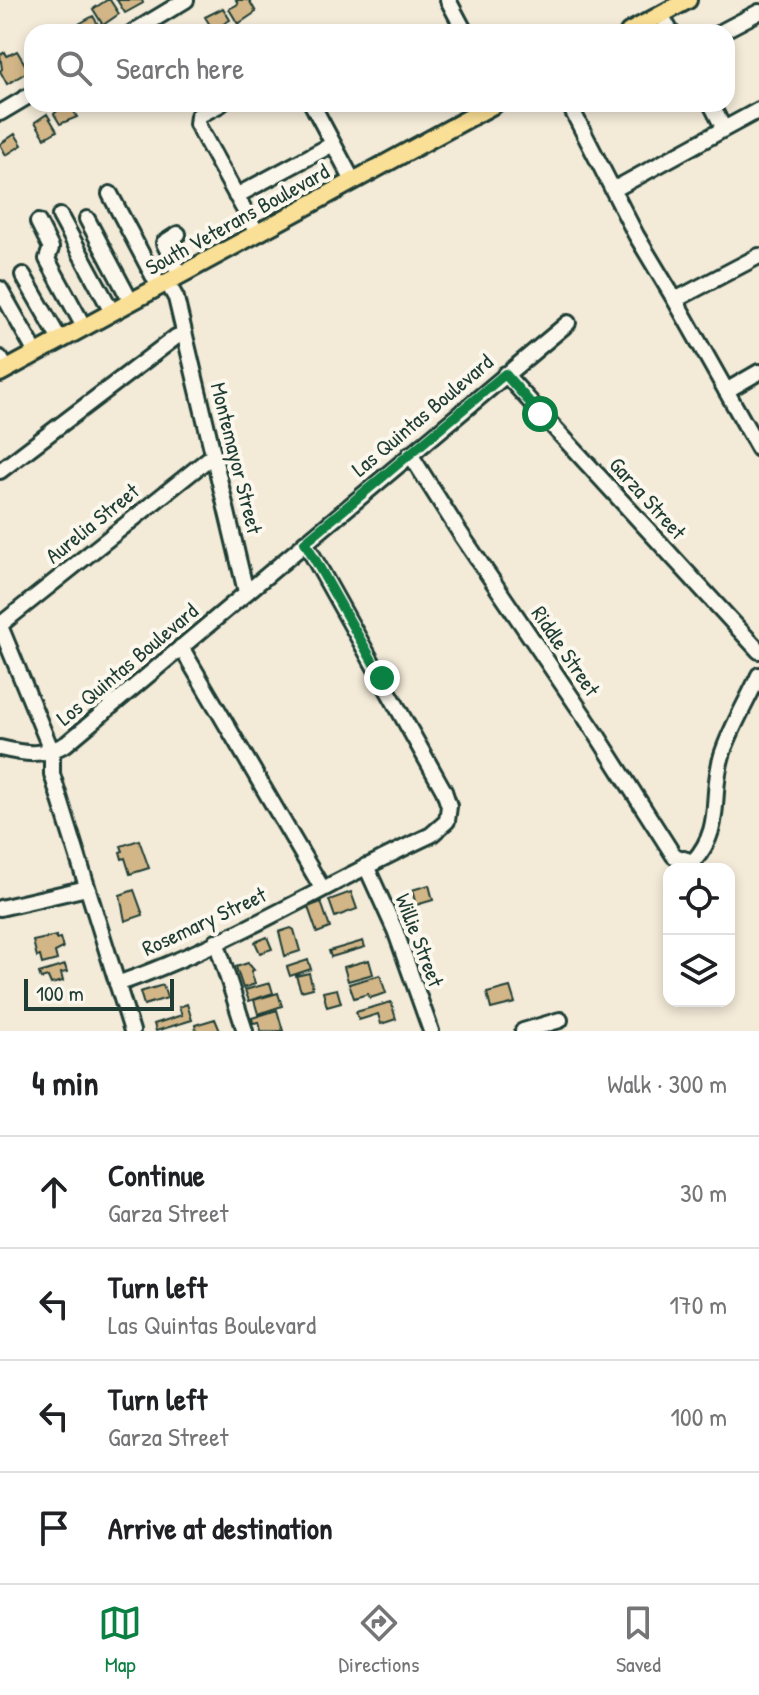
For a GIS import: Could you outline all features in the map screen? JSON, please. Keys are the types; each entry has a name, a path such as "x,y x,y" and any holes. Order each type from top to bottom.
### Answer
{"main road":[{"path":"644,24 688,0"},
{"name":"South Veterans Boulevard","path":"2,366 36,353 480,112"}],"street":[{"path":"142,24 165,5 186,0"},
{"path":"448,0 461,24"},
{"path":"735,25 759,12"},
{"path":"661,15 666,24"},
{"path":"3,106 24,97"},
{"path":"613,190 759,110"},
{"path":"206,112 198,116 197,124 257,233"},
{"path":"316,112 353,181"},
{"path":"573,112 636,235 759,449"},
{"path":"715,112 724,129"},
{"path":"236,196 333,144"},
{"path":"110,194 169,281"},
{"path":"60,216 112,312"},
{"path":"87,219 131,302"},
{"path":"38,222 51,248 47,259 84,327"},
{"path":"169,281 164,243 178,234"},
{"path":"675,300 759,256"},
{"path":"23,275 60,340"},
{"name":"Montemayor Street","path":"169,281 176,298 246,592"},
{"path":"0,289 36,353"},
{"name":"Las Quintas Boulevard","path":"305,542 568,323"},
{"path":"0,471 184,334"},
{"path":"726,391 759,372"},
{"name":"Garza Street","path":"505,374 759,651"},
{"name":"Riddle Street","path":"410,454 674,856 693,862 708,846 719,771 727,740 759,675"},
{"name":"Aurelia Street","path":"0,626 212,456"},
{"name":"Los Quintas Boulevard","path":"132,1031 52,774 52,752 66,744 305,542"},
{"name":"Rosemary Street","path":"117,984 216,941 431,835 447,821 449,806 444,791 305,542"},
{"path":"0,626 52,752 29,755 0,748"},
{"path":"181,647 322,888"},
{"name":"Willie Street","path":"366,866 395,930 431,1031"},
{"path":"0,908 87,888"},
{"path":"216,941 245,1031"},
{"path":"523,1031 560,1020"}],"building":[{"path":"110,0 119,14 102,24 93,9"},
{"path":"117,0 142,0 143,3 125,13"},
{"path":"236,0 249,0 256,12 238,24 229,9 238,4"},
{"path":"223,8 230,20 223,24 209,24 205,17"},
{"path":"93,16 98,24 79,24"},
{"path":"17,51 24,63 24,74 7,84 0,71 0,55 5,52 7,56"},
{"path":"74,112 77,117 60,124 54,114"},
{"path":"47,114 57,131 45,138 35,122"},
{"path":"15,134 22,145 6,155 0,144"},
{"path":"139,840 149,868 130,874 125,858 122,859 121,846"},
{"path":"429,885 433,900 416,905 412,890"},
{"path":"134,890 143,915 125,921 120,895"},
{"path":"351,892 357,909 335,917 329,900"},
{"path":"321,902 330,928 317,933 308,907"},
{"path":"291,928 300,951 285,956 279,932"},
{"path":"56,936 56,939 60,938 63,948 55,952 57,960 42,964 33,941"},
{"path":"267,937 272,949 260,953 255,942"},
{"path":"363,941 365,947 331,957 329,951"},
{"path":"308,960 311,969 290,976 287,967"},
{"path":"369,960 373,974 348,981 344,967"},
{"path":"248,963 254,970 251,971 255,984 243,988 236,967"},
{"path":"65,965 67,972 61,973 63,981 51,984 48,977 41,979 39,973"},
{"path":"309,973 313,988 301,991 296,976"},
{"path":"380,975 386,993 370,998 368,994 354,998 349,984"},
{"path":"270,983 273,993 249,1001 245,990"},
{"path":"163,985 167,998 144,1005 140,992"},
{"path":"510,987 515,1003 491,1009 487,993"},
{"path":"337,989 341,1003 327,1007 323,992"},
{"path":"278,993 282,1006 258,1014 254,1000"},
{"path":"391,1002 396,1019 381,1024 378,1014 359,1020 356,1012"},
{"path":"187,1004 192,1020 156,1031 154,1024 182,1015 179,1007"},
{"path":"277,1010 283,1031 261,1031 259,1022 253,1023 252,1018"},
{"path":"215,1019 220,1031 196,1031 195,1025"}],"route":[{"path":"382,678 305,542 505,374 540,414"}]}
